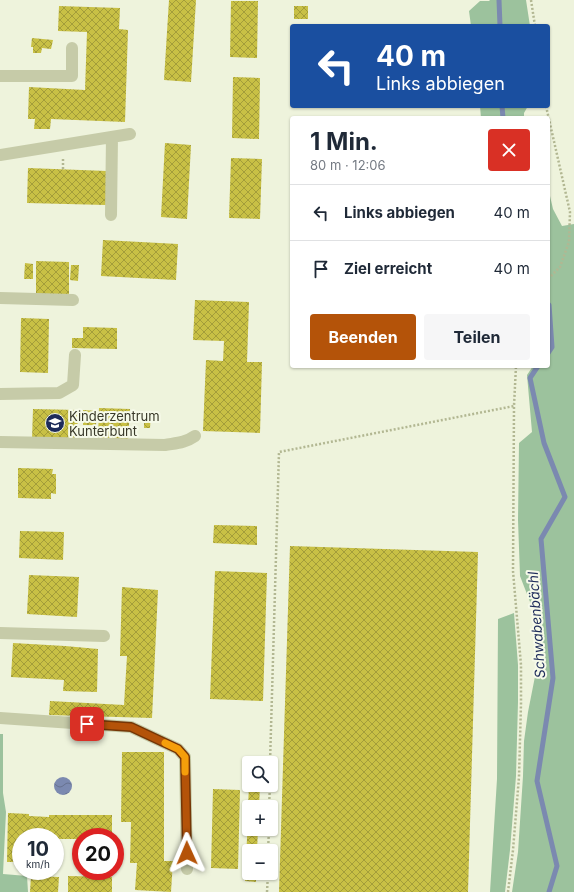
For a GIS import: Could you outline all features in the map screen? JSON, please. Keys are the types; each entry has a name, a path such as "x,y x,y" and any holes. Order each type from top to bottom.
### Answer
{"lane":[{"path":"0,76 72,76 72,48"},
{"path":"0,155 130,134"},
{"path":"111,215 112,137"},
{"path":"0,298 73,300"},
{"path":"0,394 59,393 73,385 75,355"},
{"path":"0,442 165,444 188,441 195,436"},
{"path":"0,634 104,636"},
{"path":"0,718 131,727 178,749 185,757 187,869"}],"path":[{"path":"531,0 535,24"},
{"path":"550,124 570,212 569,242 560,267 550,277"},
{"path":"508,892 519,777 521,696 521,665 513,571 514,406 516,368"},
{"path":"270,756 279,452 514,406"},
{"path":"267,892 268,880"}],"green space":[{"path":"526,0 530,24 471,24 469,11 480,1"},
{"path":"480,108 527,108 524,116 481,116"},
{"path":"550,196 553,209 562,226 574,224 574,892 512,892 518,852 524,741 540,651 537,620 520,576 518,520 519,443 532,432 527,375 532,368 550,368"},
{"path":"514,613 518,665 518,702 516,776 510,850 505,892 490,892 497,779 498,619"},
{"path":"0,734 3,734 3,793 6,812 3,874 12,875 12,880 27,880 28,892 0,892"}],"water":[{"path":"63,777 69,780 72,786 69,792 63,795 57,792 54,786 57,780"}],"building":[{"path":"169,0 196,0 191,82 164,80"},
{"path":"231,1 258,1 257,58 230,57"},
{"path":"59,6 120,8 119,29 128,30 125,122 51,119 50,129 34,129 35,119 28,119 29,87 85,90 87,32 58,31"},
{"path":"294,6 308,6 308,19 294,19"},
{"path":"32,38 53,40 51,49 42,48 41,53 33,53 33,47 31,47"},
{"path":"233,77 260,78 259,139 232,138"},
{"path":"165,143 191,145 187,219 161,217"},
{"path":"231,158 262,159 260,219 229,218"},
{"path":"28,168 107,171 106,205 27,203"},
{"path":"103,240 178,244 176,280 101,276"},
{"path":"36,261 69,262 69,295 36,294"},
{"path":"25,263 33,264 33,279 24,279"},
{"path":"71,265 79,265 78,281 70,280"},
{"path":"195,300 249,302 247,362 262,362 260,433 203,431 206,360 223,361 224,341 193,340"},
{"path":"21,318 49,319 48,373 20,372"},
{"path":"83,327 117,328 117,349 72,348 72,338 83,338"},
{"path":"99,408 130,409 128,440 98,438"},
{"path":"33,409 78,410 77,440 32,439"},
{"path":"83,410 97,411 96,425 83,425"},
{"path":"144,412 151,413 150,428 144,428"},
{"path":"18,468 53,469 52,474 56,474 56,494 51,493 51,499 18,498"},
{"path":"214,525 257,526 257,545 213,543"},
{"path":"20,531 64,532 63,560 19,558"},
{"path":"290,546 478,552 468,892 279,892"},
{"path":"215,571 267,573 263,701 210,699"},
{"path":"29,575 79,577 77,617 27,614"},
{"path":"122,587 158,590 152,718 49,715 50,701 124,705 127,656 120,656"},
{"path":"13,643 98,649 97,692 63,691 64,680 11,677"},
{"path":"122,752 164,752 164,861 173,861 171,892 135,890 137,863 130,863 131,822 121,822"},
{"path":"213,789 240,790 238,869 211,868"},
{"path":"249,792 260,792 259,800 248,800"},
{"path":"8,813 49,817 49,815 112,815 112,828 72,828 72,839 64,839 64,828 12,828 12,862 7,862"},
{"path":"247,836 258,836 257,844 247,844"},
{"path":"68,876 72,876 72,880 112,880 112,892 68,892"},
{"path":"31,880 59,880 58,892 30,892"},
{"path":"256,880 256,882 245,881"}],"waterway":[{"name":"Schwabenbächl","path":"499,0 500,24"},
{"name":"Schwabenbächl","path":"502,108 503,116"},
{"name":"Schwabenbächl","path":"550,319 552,347 550,350"},
{"name":"Schwabenbächl","path":"537,368 530,378 544,443 565,497 541,539 553,678 537,781 557,866 549,892"}],"slow traffic":[{"path":"165,743 178,749 185,757 185,772"}],"place":[{"name":"Kinderzentrum Kunterbunt","path":"55,423"}],"route":[{"path":"87,724 131,727 178,749 185,757 187,853"}]}
